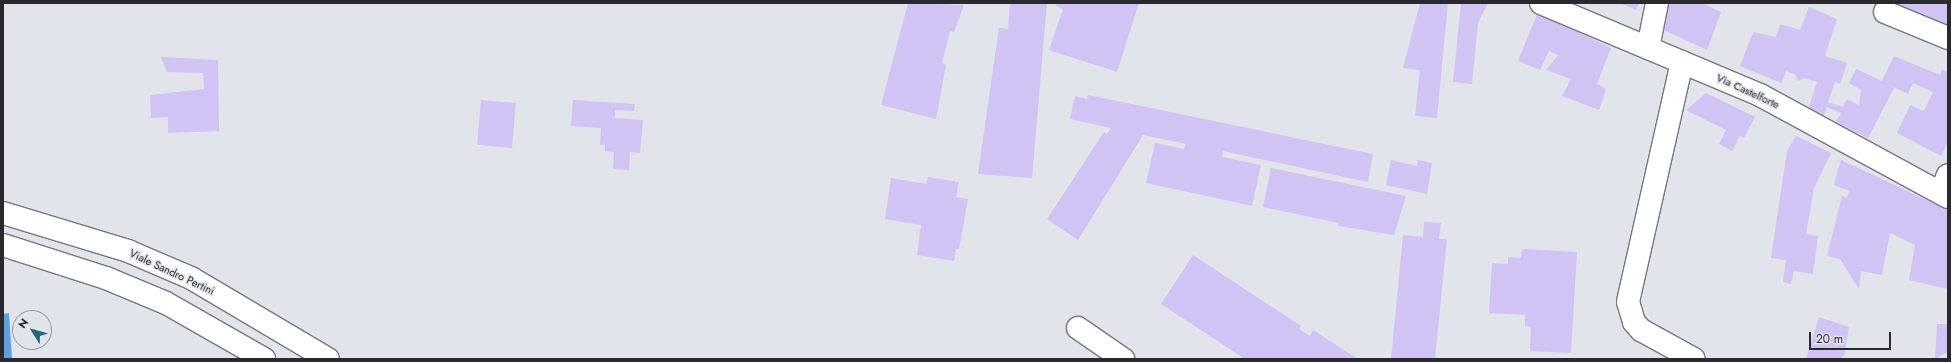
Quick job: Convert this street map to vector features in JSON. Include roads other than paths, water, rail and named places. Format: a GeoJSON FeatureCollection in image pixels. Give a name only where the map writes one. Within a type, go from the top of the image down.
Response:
{"type":"FeatureCollection","features":[{"type":"Feature","properties":{"kind":"street","name":"Via Castelforte"},"geometry":{"type":"LineString","coordinates":[[1540,3],[1760,95],[1946,188]]}},
{"type":"Feature","properties":{"kind":"street"},"geometry":{"type":"LineString","coordinates":[[1648,48],[1657,3]]}},
{"type":"Feature","properties":{"kind":"street"},"geometry":{"type":"LineString","coordinates":[[1885,12],[1948,38]]}},
{"type":"Feature","properties":{"kind":"street"},"geometry":{"type":"LineString","coordinates":[[1682,62],[1628,302],[1634,322],[1640,330],[1694,359]]}},
{"type":"Feature","properties":{"kind":"street","name":"Viale Sandro Pertini"},"geometry":{"type":"LineString","coordinates":[[3,213],[128,251],[191,278],[328,359]]}},
{"type":"Feature","properties":{"kind":"street"},"geometry":{"type":"LineString","coordinates":[[3,245],[106,278],[159,300],[264,359]]}},
{"type":"Feature","properties":{"kind":"street"},"geometry":{"type":"LineString","coordinates":[[1078,328],[1122,359]]}},
{"type":"Feature","properties":{"kind":"water"},"geometry":{"type":"Polygon","coordinates":[[[9,313],[12,359],[3,359],[3,314],[9,313]]]}}]}
